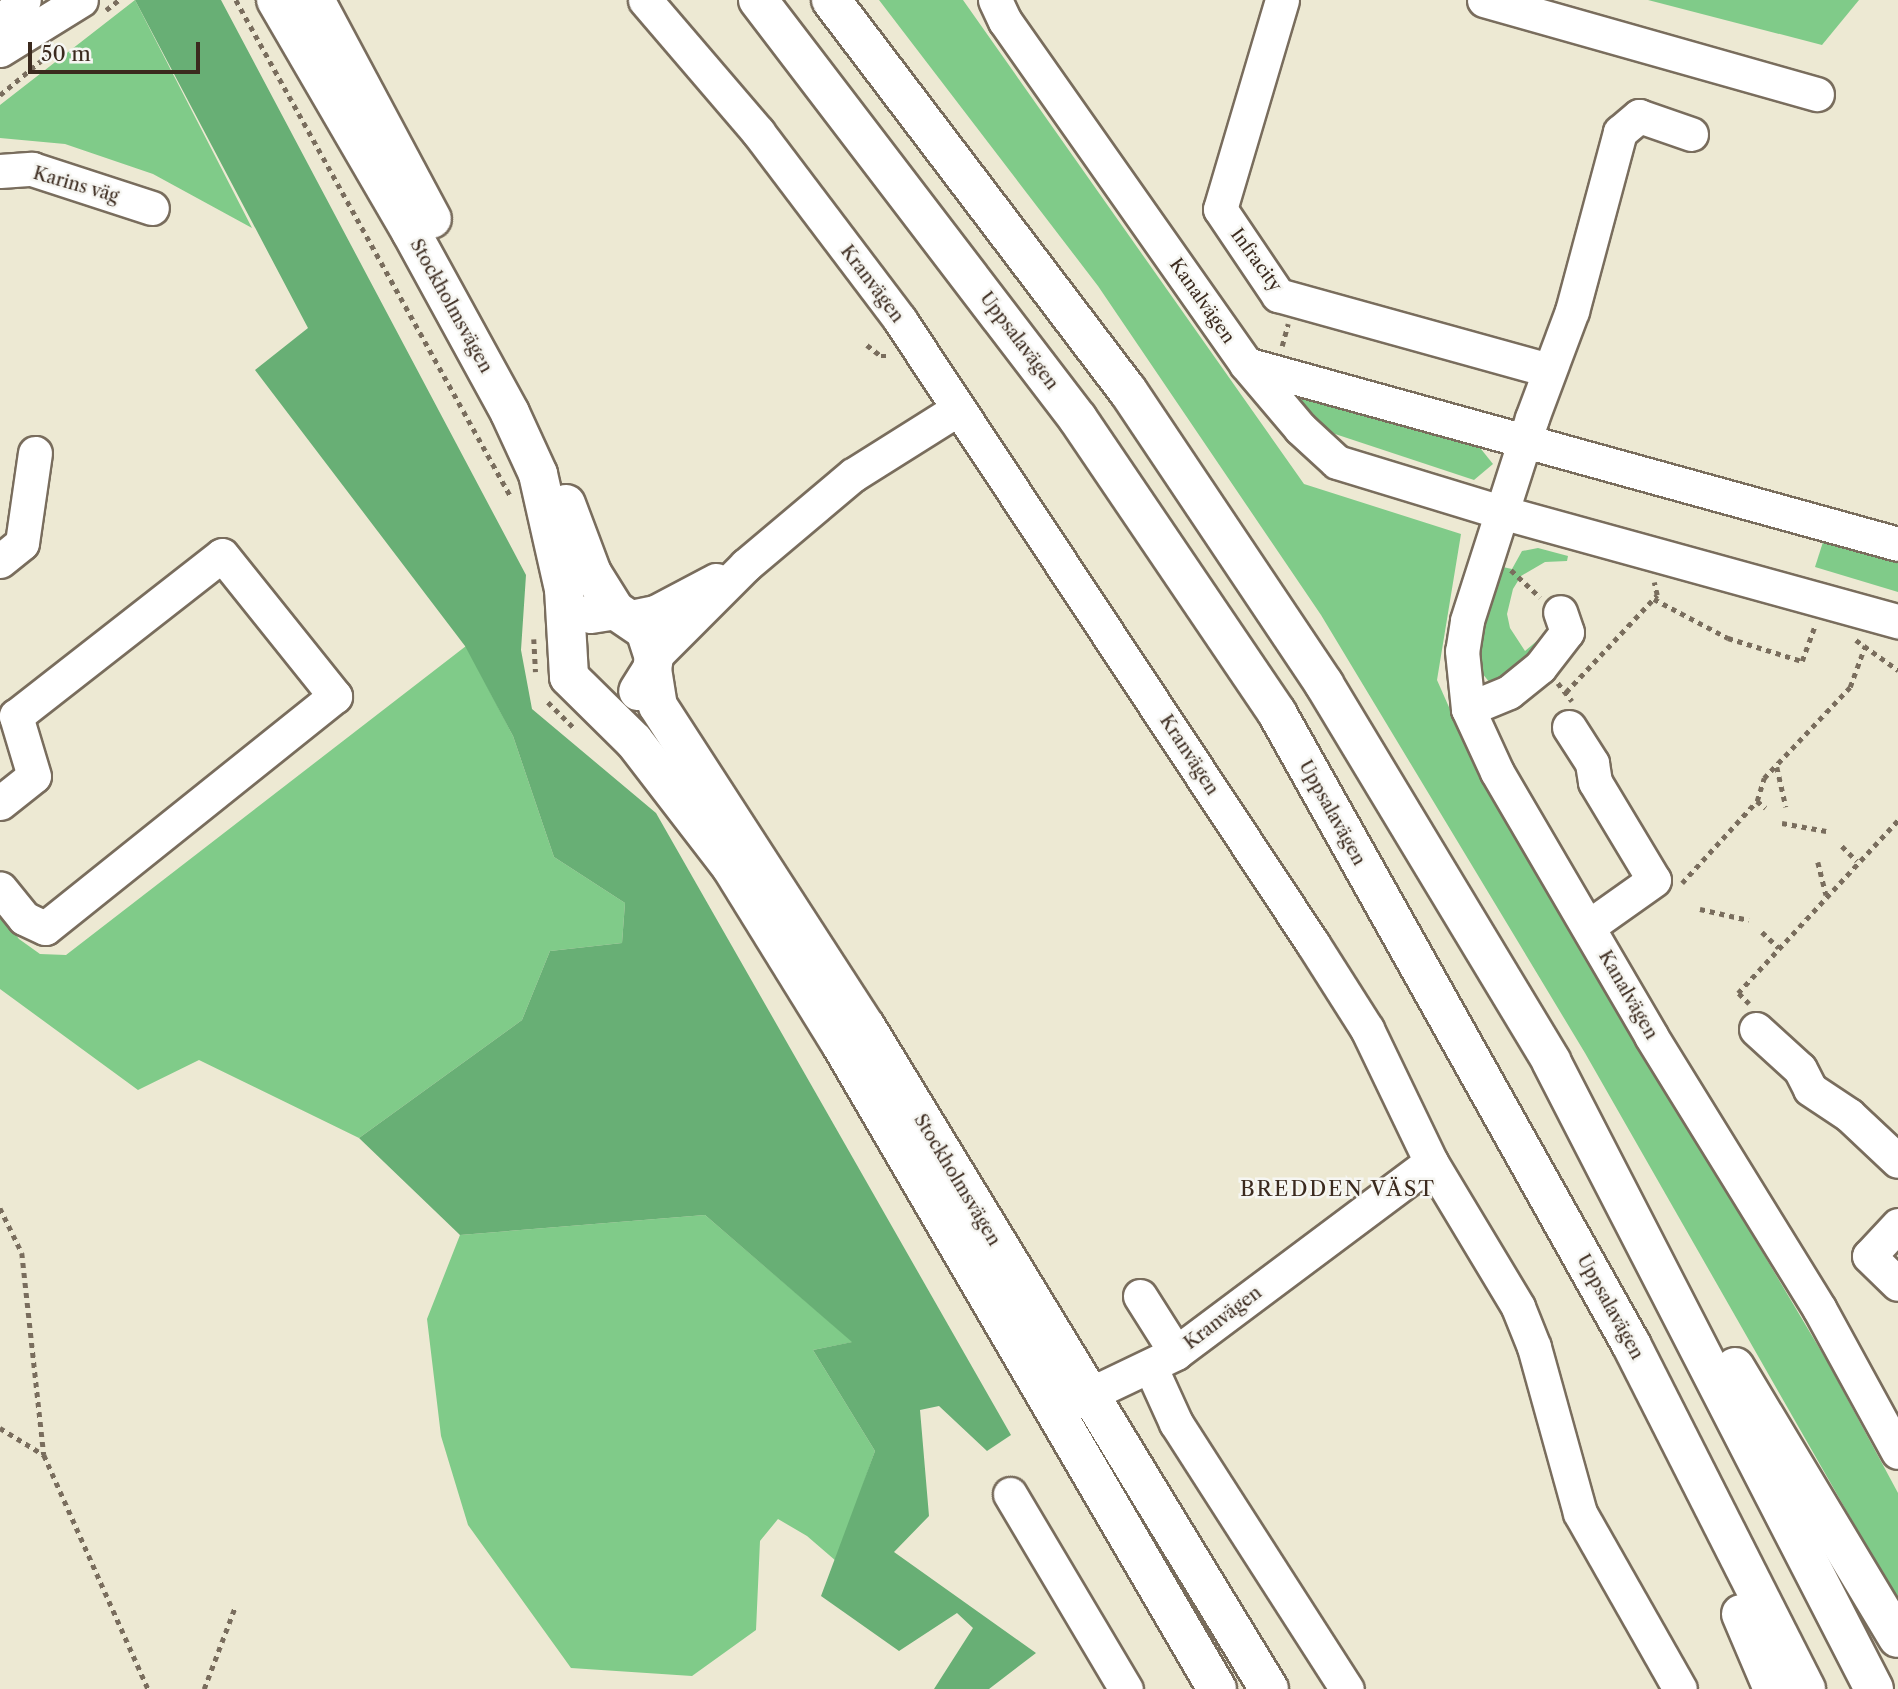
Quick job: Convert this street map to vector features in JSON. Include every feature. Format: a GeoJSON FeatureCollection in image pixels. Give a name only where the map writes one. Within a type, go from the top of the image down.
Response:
{"type":"FeatureCollection","features":[{"type":"Feature","properties":{"kind":"main road","name":"Stockholmsvägen"},"geometry":{"type":"LineString","coordinates":[[276,0],[510,413],[538,474],[554,538],[569,634],[565,663],[569,677],[634,741],[731,867],[839,1041],[1052,1412],[1217,1689]]}},
{"type":"Feature","properties":{"kind":"main road","name":"Stockholmsvägen"},"geometry":{"type":"LineString","coordinates":[[315,0],[480,307],[524,397],[592,573],[623,613],[645,630],[653,663],[658,706],[866,1027],[1087,1395],[1269,1689]]}},
{"type":"Feature","properties":{"kind":"main road","name":"Uppsalavägen"},"geometry":{"type":"LineString","coordinates":[[758,0],[1086,430],[1277,713],[1631,1344],[1807,1689]]}},
{"type":"Feature","properties":{"kind":"main road"},"geometry":{"type":"LineString","coordinates":[[831,0],[1143,413],[1324,684],[1898,1638]]}},
{"type":"Feature","properties":{"kind":"main road"},"geometry":{"type":"LineString","coordinates":[[569,634],[589,615],[623,613]]}},
{"type":"Feature","properties":{"kind":"main road"},"geometry":{"type":"LineString","coordinates":[[593,698],[612,701],[627,697],[638,690],[653,663]]}},
{"type":"Feature","properties":{"kind":"main road"},"geometry":{"type":"LineString","coordinates":[[1430,989],[1753,1639],[1773,1689]]}},
{"type":"Feature","properties":{"kind":"main road"},"geometry":{"type":"LineString","coordinates":[[1551,1061],[1874,1689]]}},
{"type":"Feature","properties":{"kind":"street"},"geometry":{"type":"LineString","coordinates":[[0,23],[23,0]]}},
{"type":"Feature","properties":{"kind":"street"},"geometry":{"type":"LineString","coordinates":[[0,50],[80,0]]}},
{"type":"Feature","properties":{"kind":"street","name":"Kranvägen"},"geometry":{"type":"LineString","coordinates":[[645,0],[758,132],[900,320],[1367,1029],[1431,1161],[1163,1359],[1052,1412]]}},
{"type":"Feature","properties":{"kind":"street","name":"Kanalvägen"},"geometry":{"type":"LineString","coordinates":[[995,0],[1005,21],[1245,363],[1300,428],[1337,462],[1501,512]]}},
{"type":"Feature","properties":{"kind":"street","name":"Infracity"},"geometry":{"type":"LineString","coordinates":[[1282,0],[1220,209],[1278,295],[1549,370]]}},
{"type":"Feature","properties":{"kind":"street"},"geometry":{"type":"LineString","coordinates":[[1485,0],[1817,94]]}},
{"type":"Feature","properties":{"kind":"street","name":"Kanalvägen"},"geometry":{"type":"LineString","coordinates":[[1691,134],[1639,116],[1620,132],[1572,311],[1525,439],[1466,631],[1462,651],[1468,709],[1497,772],[1819,1308],[1898,1452]]}},
{"type":"Feature","properties":{"kind":"street","name":"Karins väg"},"geometry":{"type":"LineString","coordinates":[[0,172],[32,169],[152,208]]}},
{"type":"Feature","properties":{"kind":"street"},"geometry":{"type":"LineString","coordinates":[[1245,363],[1898,544]]}},
{"type":"Feature","properties":{"kind":"street"},"geometry":{"type":"LineString","coordinates":[[653,663],[746,565],[853,475],[958,409]]}},
{"type":"Feature","properties":{"kind":"street"},"geometry":{"type":"LineString","coordinates":[[0,561],[22,543],[35,453]]}},
{"type":"Feature","properties":{"kind":"street"},"geometry":{"type":"LineString","coordinates":[[1501,512],[1898,621]]}},
{"type":"Feature","properties":{"kind":"street"},"geometry":{"type":"LineString","coordinates":[[0,803],[34,776],[16,716],[222,555],[335,696],[45,928],[24,918],[0,888]]}},
{"type":"Feature","properties":{"kind":"street"},"geometry":{"type":"LineString","coordinates":[[623,613],[655,612],[746,565]]}},
{"type":"Feature","properties":{"kind":"street"},"geometry":{"type":"LineString","coordinates":[[1468,709],[1509,692],[1540,667],[1567,632],[1560,612]]}},
{"type":"Feature","properties":{"kind":"street"},"geometry":{"type":"LineString","coordinates":[[1569,727],[1592,763],[1595,782],[1654,880],[1589,926]]}},
{"type":"Feature","properties":{"kind":"street"},"geometry":{"type":"LineString","coordinates":[[1757,1020],[1800,1069],[1810,1089],[1849,1115],[1898,1161]]}},
{"type":"Feature","properties":{"kind":"street"},"geometry":{"type":"LineString","coordinates":[[1431,1161],[1518,1307],[1534,1347],[1580,1513],[1680,1689]]}},
{"type":"Feature","properties":{"kind":"street"},"geometry":{"type":"LineString","coordinates":[[1898,1225],[1869,1256],[1898,1284]]}},
{"type":"Feature","properties":{"kind":"street"},"geometry":{"type":"LineString","coordinates":[[1140,1296],[1163,1359],[1176,1423],[1347,1689]]}},
{"type":"Feature","properties":{"kind":"street"},"geometry":{"type":"LineString","coordinates":[[1010,1494],[1126,1689]]}},
{"type":"Feature","properties":{"kind":"path"},"geometry":{"type":"LineString","coordinates":[[1281,350],[1294,299]]}},
{"type":"Feature","properties":{"kind":"path"},"geometry":{"type":"LineString","coordinates":[[1508,559],[1518,581],[1560,612]]}},
{"type":"Feature","properties":{"kind":"path"},"geometry":{"type":"LineString","coordinates":[[1566,692],[1657,595],[1651,573]]}},
{"type":"Feature","properties":{"kind":"path"},"geometry":{"type":"LineString","coordinates":[[1654,598],[1728,638],[1802,661],[1820,614]]}},
{"type":"Feature","properties":{"kind":"path"},"geometry":{"type":"LineString","coordinates":[[1854,638],[1898,670]]}},
{"type":"Feature","properties":{"kind":"path"},"geometry":{"type":"LineString","coordinates":[[1678,887],[1757,801],[1764,778],[1850,687],[1865,646]]}},
{"type":"Feature","properties":{"kind":"path"},"geometry":{"type":"LineString","coordinates":[[1777,767],[1786,807]]}},
{"type":"Feature","properties":{"kind":"path"},"geometry":{"type":"LineString","coordinates":[[1757,801],[1766,808]]}},
{"type":"Feature","properties":{"kind":"path"},"geometry":{"type":"LineString","coordinates":[[1757,1020],[1738,993],[1857,861],[1898,820]]}},
{"type":"Feature","properties":{"kind":"path"},"geometry":{"type":"LineString","coordinates":[[1782,823],[1826,831]]}},
{"type":"Feature","properties":{"kind":"path"},"geometry":{"type":"LineString","coordinates":[[1842,846],[1857,861]]}},
{"type":"Feature","properties":{"kind":"path"},"geometry":{"type":"LineString","coordinates":[[1818,862],[1826,896]]}},
{"type":"Feature","properties":{"kind":"path"},"geometry":{"type":"LineString","coordinates":[[1700,909],[1749,920]]}},
{"type":"Feature","properties":{"kind":"path"},"geometry":{"type":"LineString","coordinates":[[1762,932],[1779,948]]}},
{"type":"Feature","properties":{"kind":"path"},"geometry":{"type":"LineString","coordinates":[[0,1208],[22,1253],[44,1455],[148,1689]]}},
{"type":"Feature","properties":{"kind":"path"},"geometry":{"type":"LineString","coordinates":[[0,1428],[44,1455]]}},
{"type":"Feature","properties":{"kind":"path"},"geometry":{"type":"LineString","coordinates":[[204,1689],[235,1607]]}},
{"type":"Feature","properties":{"kind":"green space"},"geometry":{"type":"Polygon","coordinates":[[[135,0],[252,228],[153,174],[65,144],[0,138],[0,105],[135,0]]]}},
{"type":"Feature","properties":{"kind":"green space"},"geometry":{"type":"Polygon","coordinates":[[[135,0],[221,0],[526,575],[521,650],[532,709],[656,813],[1011,1435],[987,1451],[939,1406],[920,1410],[929,1516],[894,1552],[1036,1653],[989,1689],[934,1689],[973,1628],[957,1613],[899,1651],[821,1596],[875,1451],[813,1350],[852,1342],[705,1215],[460,1235],[359,1138],[522,1020],[550,951],[622,943],[625,903],[554,857],[513,736],[465,646],[255,370],[308,328],[135,0]]]}},
{"type":"Feature","properties":{"kind":"green space"},"geometry":{"type":"Polygon","coordinates":[[[879,0],[963,0],[1304,484],[1461,534],[1437,680],[1478,773],[1827,1361],[1898,1493],[1898,1601],[1585,1053],[1321,615],[1098,286],[879,0]]]}},
{"type":"Feature","properties":{"kind":"green space"},"geometry":{"type":"Polygon","coordinates":[[[1648,0],[1859,0],[1822,45],[1648,0]]]}},
{"type":"Feature","properties":{"kind":"green space"},"geometry":{"type":"Polygon","coordinates":[[[1281,382],[1469,434],[1493,464],[1474,480],[1329,432],[1305,414],[1281,382]]]}},
{"type":"Feature","properties":{"kind":"green space"},"geometry":{"type":"Polygon","coordinates":[[[1823,542],[1898,560],[1898,592],[1815,567],[1823,542]]]}},
{"type":"Feature","properties":{"kind":"green space"},"geometry":{"type":"Polygon","coordinates":[[[1538,548],[1568,556],[1567,561],[1545,562],[1521,576],[1513,589],[1507,614],[1510,628],[1525,651],[1538,640],[1544,644],[1505,680],[1490,683],[1478,668],[1477,641],[1498,566],[1512,569],[1522,551],[1538,548]]]}},
{"type":"Feature","properties":{"kind":"green space"},"geometry":{"type":"Polygon","coordinates":[[[466,646],[513,736],[554,857],[625,903],[622,943],[550,951],[522,1020],[359,1138],[199,1060],[138,1090],[0,989],[0,914],[19,939],[40,954],[66,955],[466,646]]]}},
{"type":"Feature","properties":{"kind":"green space"},"geometry":{"type":"Polygon","coordinates":[[[705,1215],[853,1342],[813,1350],[875,1451],[836,1561],[807,1536],[778,1519],[760,1541],[756,1630],[692,1676],[571,1668],[468,1525],[441,1436],[427,1319],[460,1235],[705,1215]]]}},
{"type":"Feature","properties":{"kind":"district","name":"BREDDEN VÄST"},"geometry":{"type":"Point","coordinates":[1338,1189]}}]}
